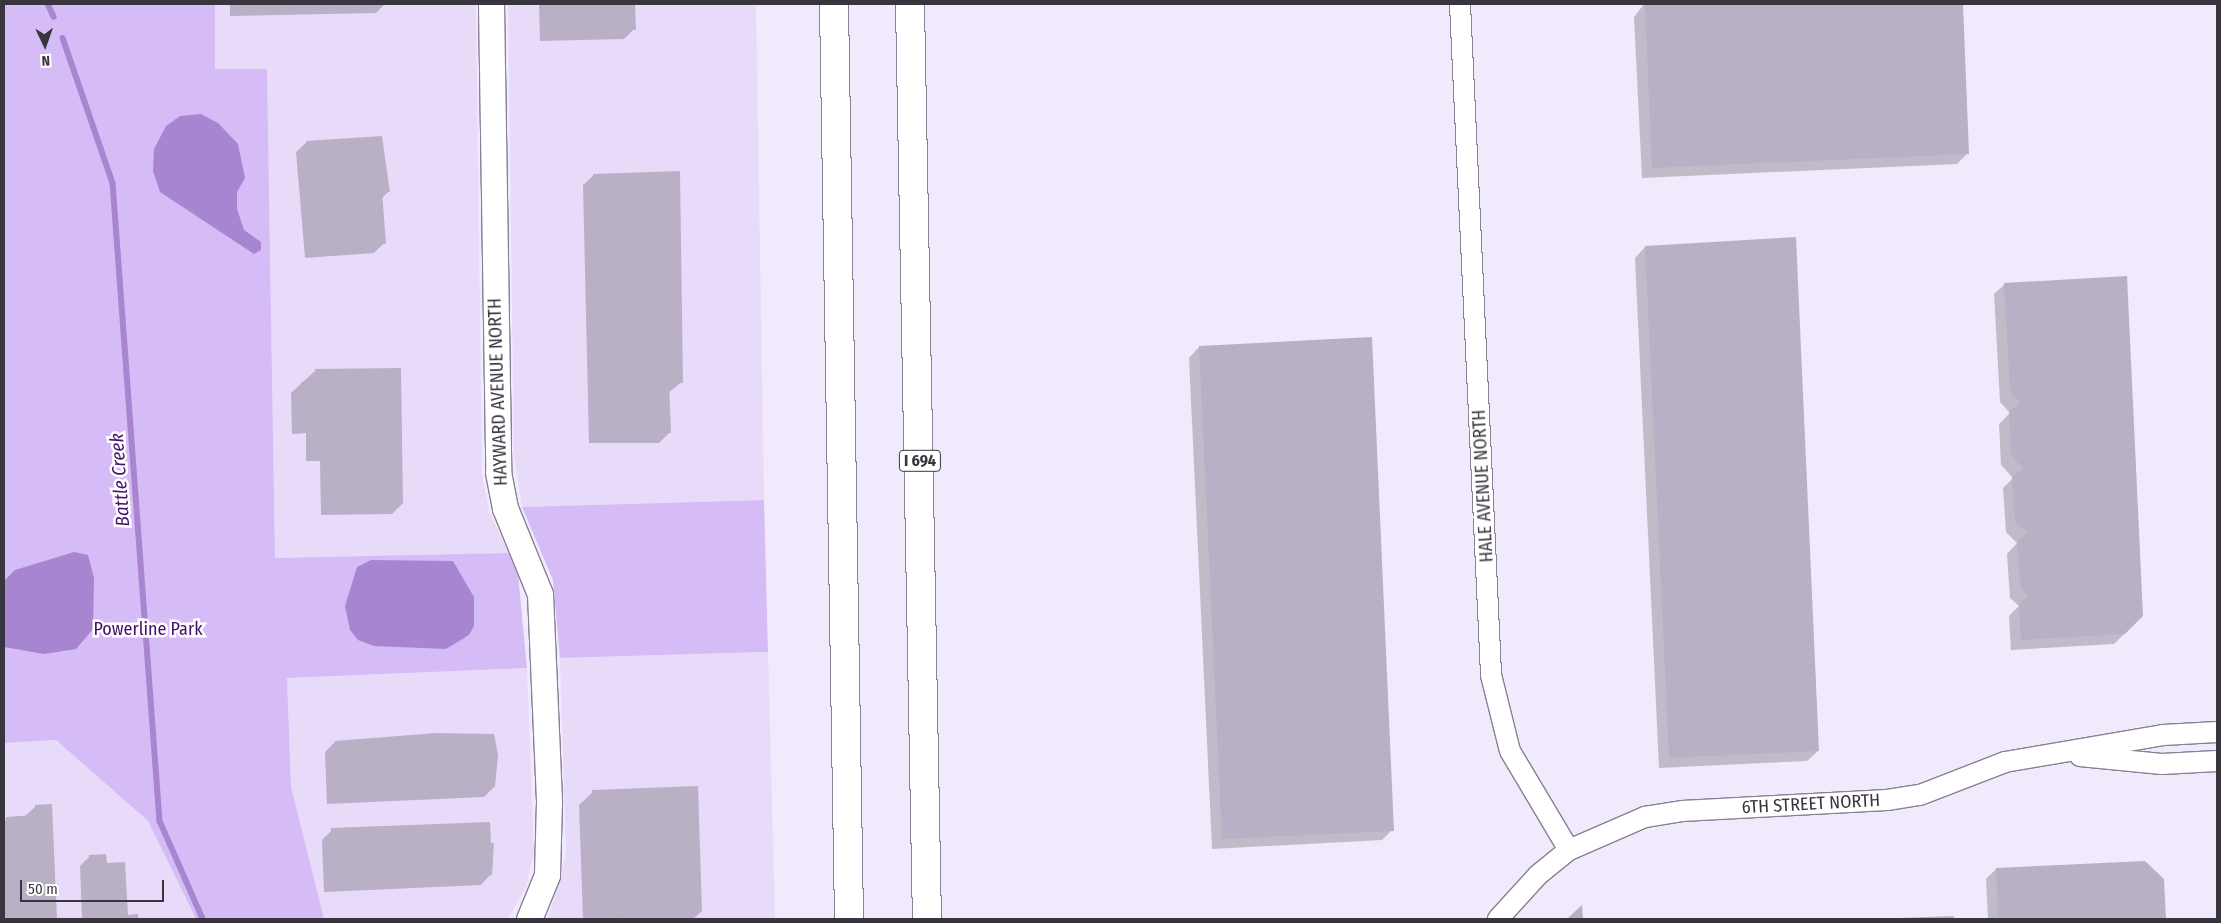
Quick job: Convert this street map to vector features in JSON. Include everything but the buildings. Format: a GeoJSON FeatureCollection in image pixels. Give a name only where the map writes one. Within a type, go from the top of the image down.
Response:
{"type":"FeatureCollection","features":[{"type":"Feature","properties":{"kind":"highway"},"geometry":{"type":"LineString","coordinates":[[834,4],[849,919]]}},
{"type":"Feature","properties":{"kind":"highway","name":"I 694"},"geometry":{"type":"LineString","coordinates":[[910,4],[927,919]]}},
{"type":"Feature","properties":{"kind":"street","name":"HAYWARD AVENUE NORTH"},"geometry":{"type":"LineString","coordinates":[[491,4],[498,472],[505,508],[531,563],[540,594],[549,802],[546,875],[528,919]]}},
{"type":"Feature","properties":{"kind":"street","name":"HALE AVENUE NORTH"},"geometry":{"type":"LineString","coordinates":[[1460,4],[1492,675],[1510,751],[1569,850]]}},
{"type":"Feature","properties":{"kind":"street","name":"6TH STREET NORTH"},"geometry":{"type":"LineString","coordinates":[[1569,850],[1646,817],[1895,799],[1920,795],[2005,762],[2163,735],[2217,732]]}},
{"type":"Feature","properties":{"kind":"street","name":"6TH STREET NORTH"},"geometry":{"type":"LineString","coordinates":[[2053,753],[2162,764],[2217,761]]}},
{"type":"Feature","properties":{"kind":"street"},"geometry":{"type":"LineString","coordinates":[[1498,919],[1538,875],[1569,850]]}},
{"type":"Feature","properties":{"kind":"shaded area"},"geometry":{"type":"Polygon","coordinates":[[[215,4],[476,4],[482,474],[489,511],[509,553],[275,559],[267,69],[215,69],[215,4]]]}},
{"type":"Feature","properties":{"kind":"shaded area"},"geometry":{"type":"Polygon","coordinates":[[[508,4],[756,4],[764,500],[522,507],[514,456],[508,4]]]}},
{"type":"Feature","properties":{"kind":"shaded area"},"geometry":{"type":"Polygon","coordinates":[[[201,114],[218,123],[238,144],[245,178],[237,192],[237,209],[244,230],[261,242],[261,250],[254,254],[160,192],[153,171],[154,149],[166,126],[180,116],[201,114]]]}},
{"type":"Feature","properties":{"kind":"shaded area"},"geometry":{"type":"Polygon","coordinates":[[[74,552],[88,555],[94,578],[93,629],[76,649],[44,654],[4,647],[4,581],[15,570],[74,552]]]}},
{"type":"Feature","properties":{"kind":"shaded area"},"geometry":{"type":"Polygon","coordinates":[[[371,560],[453,561],[474,597],[474,626],[469,635],[446,649],[374,646],[358,640],[350,630],[345,606],[357,567],[371,560]]]}},
{"type":"Feature","properties":{"kind":"shaded area"},"geometry":{"type":"Polygon","coordinates":[[[768,652],[775,918],[548,919],[566,854],[560,658],[768,652]]]}},
{"type":"Feature","properties":{"kind":"shaded area"},"geometry":{"type":"Polygon","coordinates":[[[527,668],[534,852],[526,887],[508,919],[324,919],[291,787],[287,678],[527,668]]]}},
{"type":"Feature","properties":{"kind":"shaded area"},"geometry":{"type":"Polygon","coordinates":[[[56,740],[148,821],[196,919],[4,919],[4,743],[56,740]]]}},
{"type":"Feature","properties":{"kind":"green space","name":"Powerline Park"},"geometry":{"type":"Polygon","coordinates":[[[4,4],[215,4],[215,69],[267,69],[275,558],[509,553],[518,574],[527,668],[287,678],[291,787],[324,919],[196,919],[148,821],[56,740],[4,743],[4,4]]]}},
{"type":"Feature","properties":{"kind":"green space"},"geometry":{"type":"Polygon","coordinates":[[[764,500],[768,652],[560,658],[553,580],[522,507],[764,500]]]}},
{"type":"Feature","properties":{"kind":"waterway","name":"Battle Creek"},"geometry":{"type":"LineString","coordinates":[[48,4],[54,17]]}},
{"type":"Feature","properties":{"kind":"waterway","name":"Battle Creek"},"geometry":{"type":"LineString","coordinates":[[63,38],[113,183],[160,821],[203,919]]}}]}
